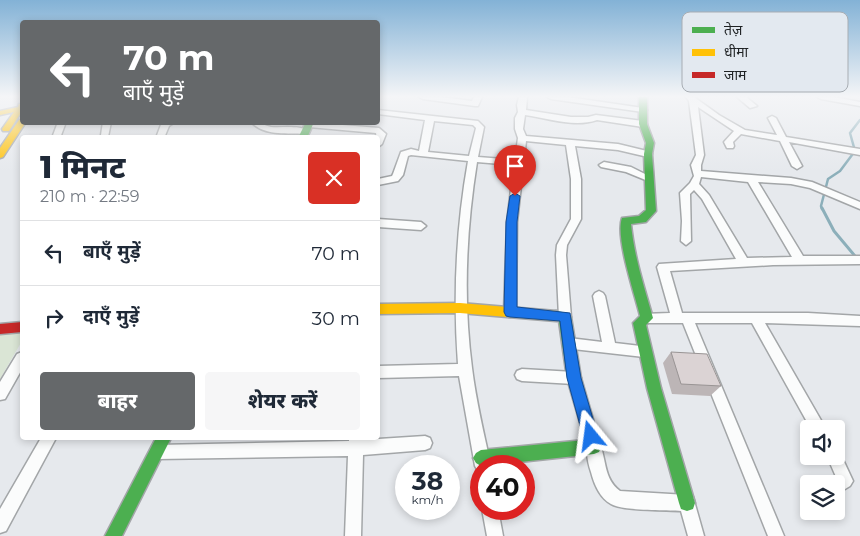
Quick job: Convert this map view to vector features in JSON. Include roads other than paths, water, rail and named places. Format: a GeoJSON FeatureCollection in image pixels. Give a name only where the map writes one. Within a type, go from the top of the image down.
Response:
{"type":"FeatureCollection","features":[{"type":"Feature","properties":{"kind":"street"},"geometry":{"type":"LineString","coordinates":[[0,136],[13,122]]}},
{"type":"Feature","properties":{"kind":"street"},"geometry":{"type":"LineString","coordinates":[[0,155],[17,122]]}},
{"type":"Feature","properties":{"kind":"street"},"geometry":{"type":"LineString","coordinates":[[423,153],[429,122]]}},
{"type":"Feature","properties":{"kind":"street"},"geometry":{"type":"LineString","coordinates":[[462,122],[475,123],[480,127],[472,158],[463,233],[460,308],[465,370],[481,455]]}},
{"type":"Feature","properties":{"kind":"street"},"geometry":{"type":"LineString","coordinates":[[510,312],[512,222],[522,138],[519,122]]}},
{"type":"Feature","properties":{"kind":"street"},"geometry":{"type":"LineString","coordinates":[[631,122],[643,124],[650,143],[648,178],[651,192],[651,211],[642,219],[626,221],[630,264],[647,318]]}},
{"type":"Feature","properties":{"kind":"street"},"geometry":{"type":"LineString","coordinates":[[686,241],[685,193],[694,185],[697,174],[696,165],[700,155],[695,122]]}},
{"type":"Feature","properties":{"kind":"street"},"geometry":{"type":"LineString","coordinates":[[727,122],[740,130],[860,152]]}},
{"type":"Feature","properties":{"kind":"street"},"geometry":{"type":"LineString","coordinates":[[774,122],[797,166]]}},
{"type":"Feature","properties":{"kind":"street"},"geometry":{"type":"LineString","coordinates":[[105,135],[107,125]]}},
{"type":"Feature","properties":{"kind":"street"},"geometry":{"type":"LineString","coordinates":[[256,125],[264,128],[379,131],[382,134],[380,139]]}},
{"type":"Feature","properties":{"kind":"street"},"geometry":{"type":"LineString","coordinates":[[730,146],[728,142],[730,138],[740,130]]}},
{"type":"Feature","properties":{"kind":"street"},"geometry":{"type":"LineString","coordinates":[[522,138],[618,147],[648,154]]}},
{"type":"Feature","properties":{"kind":"street"},"geometry":{"type":"LineString","coordinates":[[570,142],[576,179],[576,218],[562,245],[565,317],[574,378],[594,447],[603,487],[617,499],[687,503]]}},
{"type":"Feature","properties":{"kind":"street"},"geometry":{"type":"LineString","coordinates":[[380,182],[395,179],[406,152],[519,163]]}},
{"type":"Feature","properties":{"kind":"street"},"geometry":{"type":"LineString","coordinates":[[604,165],[628,169],[648,178]]}},
{"type":"Feature","properties":{"kind":"street"},"geometry":{"type":"LineString","coordinates":[[697,174],[791,181],[819,188],[860,206]]}},
{"type":"Feature","properties":{"kind":"street"},"geometry":{"type":"LineString","coordinates":[[751,179],[802,262]]}},
{"type":"Feature","properties":{"kind":"street"},"geometry":{"type":"LineString","coordinates":[[694,185],[710,203],[744,263]]}},
{"type":"Feature","properties":{"kind":"street"},"geometry":{"type":"LineString","coordinates":[[380,223],[421,226]]}},
{"type":"Feature","properties":{"kind":"street"},"geometry":{"type":"LineString","coordinates":[[776,536],[682,318],[663,267],[858,260]]}},
{"type":"Feature","properties":{"kind":"street"},"geometry":{"type":"LineString","coordinates":[[599,296],[610,347]]}},
{"type":"Feature","properties":{"kind":"street"},"geometry":{"type":"LineString","coordinates":[[380,309],[460,308],[565,317]]}},
{"type":"Feature","properties":{"kind":"street"},"geometry":{"type":"LineString","coordinates":[[696,536],[644,352],[639,323],[647,318],[808,318],[860,320]]}},
{"type":"Feature","properties":{"kind":"street"},"geometry":{"type":"LineString","coordinates":[[756,319],[814,420]]}},
{"type":"Feature","properties":{"kind":"street"},"geometry":{"type":"LineString","coordinates":[[0,328],[20,327]]}},
{"type":"Feature","properties":{"kind":"street"},"geometry":{"type":"LineString","coordinates":[[569,344],[644,352]]}},
{"type":"Feature","properties":{"kind":"street"},"geometry":{"type":"LineString","coordinates":[[380,372],[465,370]]}},
{"type":"Feature","properties":{"kind":"street"},"geometry":{"type":"LineString","coordinates":[[0,394],[17,374]]}},
{"type":"Feature","properties":{"kind":"street"},"geometry":{"type":"LineString","coordinates":[[522,375],[574,378]]}},
{"type":"Feature","properties":{"kind":"street"},"geometry":{"type":"LineString","coordinates":[[0,525],[48,440]]}},
{"type":"Feature","properties":{"kind":"street"},"geometry":{"type":"LineString","coordinates":[[112,536],[163,440]]}},
{"type":"Feature","properties":{"kind":"street"},"geometry":{"type":"LineString","coordinates":[[157,452],[356,443],[425,443]]}},
{"type":"Feature","properties":{"kind":"street"},"geometry":{"type":"LineString","coordinates":[[353,536],[356,443]]}},
{"type":"Feature","properties":{"kind":"street"},"geometry":{"type":"LineString","coordinates":[[534,455],[594,447]]}},
{"type":"Feature","properties":{"kind":"street"},"geometry":{"type":"LineString","coordinates":[[492,520],[495,536]]}},
{"type":"Feature","properties":{"kind":"waterway"},"geometry":{"type":"LineString","coordinates":[[822,209],[821,206],[828,179],[840,171],[855,151],[850,133],[858,122]]}},
{"type":"Feature","properties":{"kind":"waterway"},"geometry":{"type":"LineString","coordinates":[[822,208],[834,231],[860,262]]}}]}
